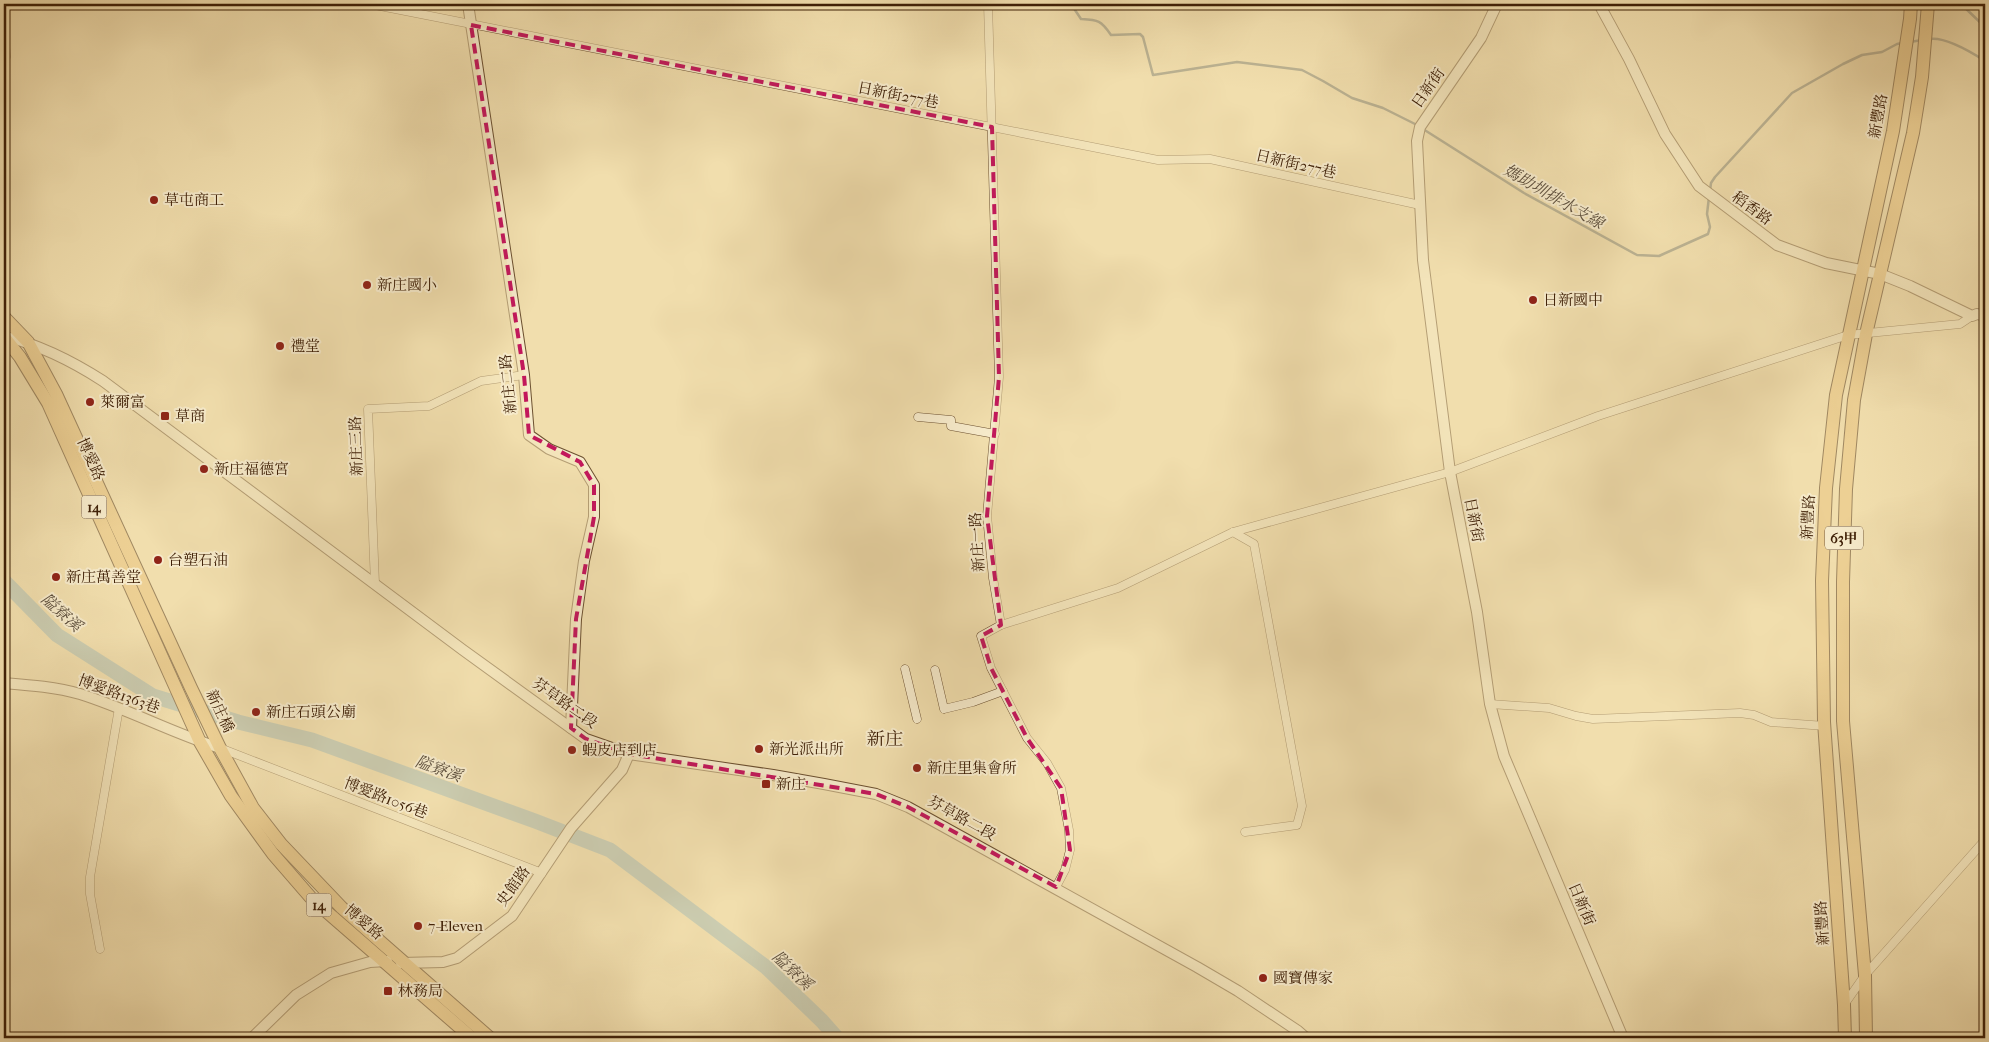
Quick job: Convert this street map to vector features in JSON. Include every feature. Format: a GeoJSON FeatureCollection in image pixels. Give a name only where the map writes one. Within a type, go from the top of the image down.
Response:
{"type":"FeatureCollection","features":[{"type":"Feature","properties":{"kind":"main road","name":"新豐路"},"geometry":{"type":"LineString","coordinates":[[1845,1038],[1825,726],[1822,581],[1826,488],[1836,395],[1893,131],[1907,43],[1911,4]]}},
{"type":"Feature","properties":{"kind":"main road","name":"63甲"},"geometry":{"type":"LineString","coordinates":[[1866,1038],[1865,975],[1843,721],[1843,582],[1846,489],[1854,400],[1866,334],[1913,133],[1926,40],[1928,5]]}},
{"type":"Feature","properties":{"kind":"main road","name":"芬草路二段"},"geometry":{"type":"LineString","coordinates":[[4,318],[28,342]]}},
{"type":"Feature","properties":{"kind":"main road","name":"博愛路"},"geometry":{"type":"LineString","coordinates":[[4,337],[20,357],[48,403],[174,683]]}},
{"type":"Feature","properties":{"kind":"main road","name":"博愛路"},"geometry":{"type":"LineString","coordinates":[[28,342],[71,424],[191,688]]}},
{"type":"Feature","properties":{"kind":"main road"},"geometry":{"type":"LineString","coordinates":[[112,545],[124,539]]}},
{"type":"Feature","properties":{"kind":"main road","name":"新庄橋"},"geometry":{"type":"LineString","coordinates":[[174,683],[200,742]]}},
{"type":"Feature","properties":{"kind":"main road","name":"新庄橋"},"geometry":{"type":"LineString","coordinates":[[191,688],[220,748]]}},
{"type":"Feature","properties":{"kind":"main road","name":"博愛路"},"geometry":{"type":"LineString","coordinates":[[200,742],[231,796],[273,854],[312,899],[472,1038]]}},
{"type":"Feature","properties":{"kind":"main road","name":"博愛路"},"geometry":{"type":"LineString","coordinates":[[220,748],[253,808],[281,844],[342,908],[402,963],[490,1038]]}},
{"type":"Feature","properties":{"kind":"street","name":"日新街277巷"},"geometry":{"type":"LineString","coordinates":[[370,4],[1158,160],[1210,159],[1420,206]]}},
{"type":"Feature","properties":{"kind":"street","name":"新庄二路"},"geometry":{"type":"LineString","coordinates":[[468,4],[524,376],[529,435],[549,449],[580,462],[594,485],[594,517],[584,561],[576,619],[571,728]]}},
{"type":"Feature","properties":{"kind":"street","name":"新庄一路"},"geometry":{"type":"LineString","coordinates":[[988,4],[999,377],[987,516],[993,578],[1001,625]]}},
{"type":"Feature","properties":{"kind":"street","name":"日新街"},"geometry":{"type":"LineString","coordinates":[[1497,4],[1481,38],[1420,127],[1417,141],[1423,260],[1450,472],[1477,612],[1490,704],[1504,756],[1623,1038]]}},
{"type":"Feature","properties":{"kind":"street","name":"稻香路"},"geometry":{"type":"LineString","coordinates":[[1599,4],[1629,59],[1665,134],[1699,186],[1778,245],[1826,263],[1863,269],[1880,274],[1910,286],[1972,316],[1977,314],[1985,316]]}},
{"type":"Feature","properties":{"kind":"street"},"geometry":{"type":"LineString","coordinates":[[4,22],[6,57],[4,60]]}},
{"type":"Feature","properties":{"kind":"street"},"geometry":{"type":"LineString","coordinates":[[1056,887],[1066,870],[1070,850],[1069,830],[1062,788],[1027,738],[991,668],[980,636],[1001,625],[1118,588],[1233,532],[1450,472],[1598,416],[1848,335],[1960,324],[1972,316]]}},
{"type":"Feature","properties":{"kind":"street","name":"芬草路二段"},"geometry":{"type":"LineString","coordinates":[[4,337],[28,342],[76,364],[104,381],[586,739],[629,754],[773,775],[876,794],[908,807],[1056,887],[1238,991],[1298,1030],[1306,1038]]}},
{"type":"Feature","properties":{"kind":"street","name":"新庄三路"},"geometry":{"type":"LineString","coordinates":[[376,584],[368,409],[429,406],[481,381],[524,376]]}},
{"type":"Feature","properties":{"kind":"street"},"geometry":{"type":"LineString","coordinates":[[918,416],[951,420],[951,426],[995,434]]}},
{"type":"Feature","properties":{"kind":"street"},"geometry":{"type":"LineString","coordinates":[[1233,532],[1254,544],[1302,806],[1297,825],[1245,832]]}},
{"type":"Feature","properties":{"kind":"street"},"geometry":{"type":"LineString","coordinates":[[905,669],[917,719]]}},
{"type":"Feature","properties":{"kind":"street"},"geometry":{"type":"LineString","coordinates":[[934,670],[944,709],[973,702],[1003,691]]}},
{"type":"Feature","properties":{"kind":"street","name":"博愛路1363巷"},"geometry":{"type":"LineString","coordinates":[[4,683],[31,685],[78,693],[200,742],[220,748]]}},
{"type":"Feature","properties":{"kind":"street"},"geometry":{"type":"LineString","coordinates":[[1490,704],[1549,708],[1576,716],[1593,718],[1740,713],[1754,715],[1771,722],[1825,726]]}},
{"type":"Feature","properties":{"kind":"street"},"geometry":{"type":"LineString","coordinates":[[100,949],[90,894],[90,877],[119,708]]}},
{"type":"Feature","properties":{"kind":"street","name":"博愛路1056巷"},"geometry":{"type":"LineString","coordinates":[[220,748],[544,870]]}},
{"type":"Feature","properties":{"kind":"street","name":"史館路"},"geometry":{"type":"LineString","coordinates":[[252,1038],[296,995],[331,973],[384,960],[402,963],[443,962],[457,958],[512,916],[572,828],[622,770],[629,754]]}},
{"type":"Feature","properties":{"kind":"street"},"geometry":{"type":"LineString","coordinates":[[1844,1005],[1865,975],[1985,840]]}},
{"type":"Feature","properties":{"kind":"highlighted area"},"geometry":{"type":"Polygon","coordinates":[[[471,25],[992,127],[999,377],[987,516],[1001,625],[981,636],[991,668],[1027,738],[1061,788],[1070,850],[1056,887],[908,807],[876,794],[629,754],[586,739],[571,728],[576,619],[594,517],[594,485],[580,462],[529,435],[524,375],[471,25]]]}},
{"type":"Feature","properties":{"kind":"waterway","name":"媽助圳排水支線"},"geometry":{"type":"LineString","coordinates":[[1071,4],[1081,19],[1099,22],[1111,35],[1140,34],[1143,37],[1153,75],[1237,62],[1302,70],[1352,98],[1383,108],[1419,126]]}},
{"type":"Feature","properties":{"kind":"waterway"},"geometry":{"type":"LineString","coordinates":[[1935,4],[1947,6],[1962,5],[1985,27]]}},
{"type":"Feature","properties":{"kind":"waterway","name":"媽助圳排水支線"},"geometry":{"type":"LineString","coordinates":[[1930,39],[1951,43],[1985,61]]}},
{"type":"Feature","properties":{"kind":"waterway","name":"媽助圳排水支線"},"geometry":{"type":"LineString","coordinates":[[1910,42],[1922,40]]}},
{"type":"Feature","properties":{"kind":"waterway","name":"媽助圳排水支線"},"geometry":{"type":"LineString","coordinates":[[1710,191],[1711,183],[1715,177],[1792,93],[1862,55],[1882,52],[1902,43]]}},
{"type":"Feature","properties":{"kind":"waterway","name":"媽助圳排水支線"},"geometry":{"type":"LineString","coordinates":[[1423,129],[1524,193],[1637,255],[1659,256],[1708,234],[1710,227],[1707,214],[1709,197]]}},
{"type":"Feature","properties":{"kind":"waterway","name":"隘寮溪"},"geometry":{"type":"LineString","coordinates":[[4,581],[57,635],[153,696],[238,722],[312,740],[610,850],[766,967],[837,1038]]}},
{"type":"Feature","properties":{"kind":"place","name":"草屯商工"},"geometry":{"type":"Point","coordinates":[154,200]}},
{"type":"Feature","properties":{"kind":"place","name":"新庄國小"},"geometry":{"type":"Point","coordinates":[367,285]}},
{"type":"Feature","properties":{"kind":"place","name":"日新國中"},"geometry":{"type":"Point","coordinates":[1533,300]}},
{"type":"Feature","properties":{"kind":"place","name":"禮堂"},"geometry":{"type":"Point","coordinates":[280,346]}},
{"type":"Feature","properties":{"kind":"place","name":"萊爾富"},"geometry":{"type":"Point","coordinates":[90,402]}},
{"type":"Feature","properties":{"kind":"place","name":"草商"},"geometry":{"type":"Point","coordinates":[165,416]}},
{"type":"Feature","properties":{"kind":"place","name":"新庄福德宮"},"geometry":{"type":"Point","coordinates":[204,469]}},
{"type":"Feature","properties":{"kind":"place","name":"台塑石油"},"geometry":{"type":"Point","coordinates":[158,560]}},
{"type":"Feature","properties":{"kind":"place","name":"新庄萬善堂"},"geometry":{"type":"Point","coordinates":[56,577]}},
{"type":"Feature","properties":{"kind":"place","name":"新庄石頭公廟"},"geometry":{"type":"Point","coordinates":[256,712]}},
{"type":"Feature","properties":{"kind":"place","name":"新光派出所"},"geometry":{"type":"Point","coordinates":[759,749]}},
{"type":"Feature","properties":{"kind":"place","name":"蝦皮店到店"},"geometry":{"type":"Point","coordinates":[572,750]}},
{"type":"Feature","properties":{"kind":"place","name":"新庄里集會所"},"geometry":{"type":"Point","coordinates":[917,768]}},
{"type":"Feature","properties":{"kind":"place","name":"新庄"},"geometry":{"type":"Point","coordinates":[766,784]}},
{"type":"Feature","properties":{"kind":"place","name":"7-Eleven"},"geometry":{"type":"Point","coordinates":[418,926]}},
{"type":"Feature","properties":{"kind":"place","name":"國寶傳家"},"geometry":{"type":"Point","coordinates":[1263,978]}},
{"type":"Feature","properties":{"kind":"place","name":"林務局"},"geometry":{"type":"Point","coordinates":[388,991]}},
{"type":"Feature","properties":{"kind":"district","name":"新庄"},"geometry":{"type":"Point","coordinates":[885,739]}}]}
